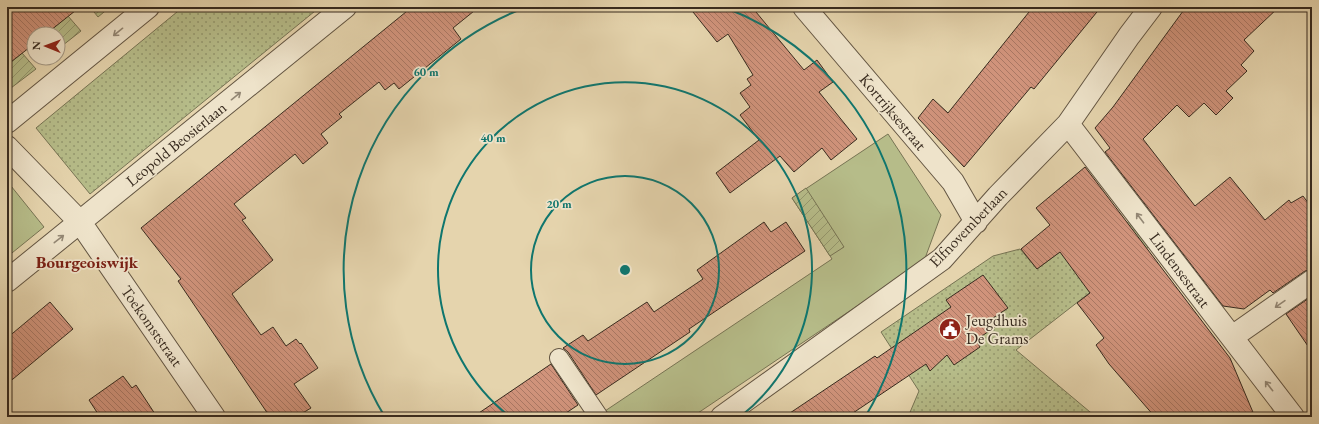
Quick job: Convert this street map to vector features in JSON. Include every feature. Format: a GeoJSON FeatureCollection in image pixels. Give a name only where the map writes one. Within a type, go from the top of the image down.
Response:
{"type":"FeatureCollection","features":[{"type":"Feature","properties":{"kind":"street"},"geometry":{"type":"LineString","coordinates":[[7,122],[148,7]]}},
{"type":"Feature","properties":{"kind":"street","name":"Leopold Beosierlaan"},"geometry":{"type":"LineString","coordinates":[[7,281],[345,7]]}},
{"type":"Feature","properties":{"kind":"street","name":"Kortrijksestraat"},"geometry":{"type":"LineString","coordinates":[[804,7],[953,182],[976,222]]}},
{"type":"Feature","properties":{"kind":"street","name":"Elfnovemberlaan"},"geometry":{"type":"LineString","coordinates":[[722,417],[942,259],[1068,124],[1151,7]]}},
{"type":"Feature","properties":{"kind":"street","name":"Lindensestraat"},"geometry":{"type":"LineString","coordinates":[[1068,124],[1293,417]]}},
{"type":"Feature","properties":{"kind":"street","name":"Toekomststraat"},"geometry":{"type":"LineString","coordinates":[[7,147],[80,222],[214,417]]}},
{"type":"Feature","properties":{"kind":"street"},"geometry":{"type":"LineString","coordinates":[[1232,337],[1312,281]]}},
{"type":"Feature","properties":{"kind":"lane"},"geometry":{"type":"LineString","coordinates":[[560,358],[599,417]]}},
{"type":"Feature","properties":{"kind":"green space"},"geometry":{"type":"Polygon","coordinates":[[[90,7],[110,7],[98,17],[90,7]]]}},
{"type":"Feature","properties":{"kind":"green space"},"geometry":{"type":"Polygon","coordinates":[[[183,7],[320,7],[90,194],[36,128],[183,7]]]}},
{"type":"Feature","properties":{"kind":"green space"},"geometry":{"type":"Polygon","coordinates":[[[68,16],[81,31],[66,43],[66,26],[56,26],[68,16]]]}},
{"type":"Feature","properties":{"kind":"green space"},"geometry":{"type":"Polygon","coordinates":[[[22,53],[26,58],[26,66],[33,66],[36,69],[7,91],[7,62],[9,64],[22,53]]]}},
{"type":"Feature","properties":{"kind":"green space"},"geometry":{"type":"Polygon","coordinates":[[[888,134],[941,215],[924,261],[692,417],[596,417],[832,259],[792,198],[888,134]]]}},
{"type":"Feature","properties":{"kind":"green space"},"geometry":{"type":"Polygon","coordinates":[[[7,181],[44,227],[7,257],[7,181]]]}},
{"type":"Feature","properties":{"kind":"green space"},"geometry":{"type":"Polygon","coordinates":[[[806,188],[844,247],[830,256],[792,198],[806,188]]]}},
{"type":"Feature","properties":{"kind":"green space"},"geometry":{"type":"Polygon","coordinates":[[[1131,220],[1151,245],[1016,350],[1096,417],[908,417],[919,391],[881,332],[993,256],[1020,249],[1037,269],[1068,246],[1092,247],[1131,220]]]}},
{"type":"Feature","properties":{"kind":"building"},"geometry":{"type":"Polygon","coordinates":[[[7,7],[80,7],[56,26],[26,26],[26,50],[7,65],[7,7]]]}},
{"type":"Feature","properties":{"kind":"building"},"geometry":{"type":"Polygon","coordinates":[[[412,7],[479,7],[453,28],[461,39],[399,89],[394,83],[385,90],[379,82],[339,114],[342,117],[321,134],[328,143],[303,164],[295,154],[234,204],[246,218],[242,220],[273,260],[232,294],[261,335],[273,327],[286,346],[296,339],[300,344],[301,343],[318,368],[294,384],[311,408],[296,417],[270,417],[178,281],[181,279],[141,228],[412,7]]]}},
{"type":"Feature","properties":{"kind":"building"},"geometry":{"type":"Polygon","coordinates":[[[689,7],[763,7],[756,12],[804,70],[817,60],[833,82],[819,92],[857,139],[831,160],[822,148],[794,172],[780,156],[730,193],[716,173],[759,140],[740,115],[750,107],[740,93],[751,85],[747,79],[753,75],[728,34],[717,42],[689,7]]]}},
{"type":"Feature","properties":{"kind":"building"},"geometry":{"type":"Polygon","coordinates":[[[1033,7],[1101,7],[1034,89],[1031,87],[964,167],[918,118],[933,99],[948,113],[1033,7]]]}},
{"type":"Feature","properties":{"kind":"building"},"geometry":{"type":"Polygon","coordinates":[[[1186,7],[1279,7],[1244,40],[1254,51],[1241,65],[1247,71],[1226,91],[1233,98],[1216,115],[1204,103],[1189,117],[1177,105],[1143,139],[1195,206],[1230,177],[1265,220],[1289,200],[1291,203],[1303,196],[1312,208],[1312,269],[1305,271],[1273,293],[1270,290],[1244,309],[1223,306],[1105,152],[1110,148],[1095,128],[1113,107],[1186,7]]]}},
{"type":"Feature","properties":{"kind":"building"},"geometry":{"type":"Polygon","coordinates":[[[1085,167],[1230,358],[1255,417],[1155,417],[1109,364],[1096,345],[1104,338],[1077,303],[1090,293],[1060,252],[1037,269],[1021,249],[1050,225],[1036,208],[1085,167]]]}},
{"type":"Feature","properties":{"kind":"building"},"geometry":{"type":"Polygon","coordinates":[[[764,222],[771,232],[786,222],[805,251],[689,329],[690,332],[596,395],[568,352],[563,348],[583,335],[588,341],[647,302],[654,312],[703,279],[697,270],[764,222]]]}},
{"type":"Feature","properties":{"kind":"building"},"geometry":{"type":"Polygon","coordinates":[[[983,275],[1008,308],[990,320],[995,327],[976,340],[980,347],[954,365],[947,355],[930,371],[926,364],[847,417],[784,417],[875,356],[877,358],[951,307],[946,300],[983,275]]]}},
{"type":"Feature","properties":{"kind":"building"},"geometry":{"type":"Polygon","coordinates":[[[1312,296],[1312,352],[1286,314],[1312,296]]]}},
{"type":"Feature","properties":{"kind":"building"},"geometry":{"type":"Polygon","coordinates":[[[50,302],[73,329],[7,384],[7,338],[50,302]]]}},
{"type":"Feature","properties":{"kind":"building"},"geometry":{"type":"Polygon","coordinates":[[[551,364],[578,405],[560,417],[473,417],[551,364]]]}},
{"type":"Feature","properties":{"kind":"building"},"geometry":{"type":"Polygon","coordinates":[[[123,376],[132,388],[136,385],[157,417],[100,417],[89,400],[123,376]]]}},
{"type":"Feature","properties":{"kind":"place","name":"Jeugdhuis De Grams"},"geometry":{"type":"Point","coordinates":[950,329]}},
{"type":"Feature","properties":{"kind":"district","name":"Bourgeoiswijk"},"geometry":{"type":"Point","coordinates":[87,262]}}]}
